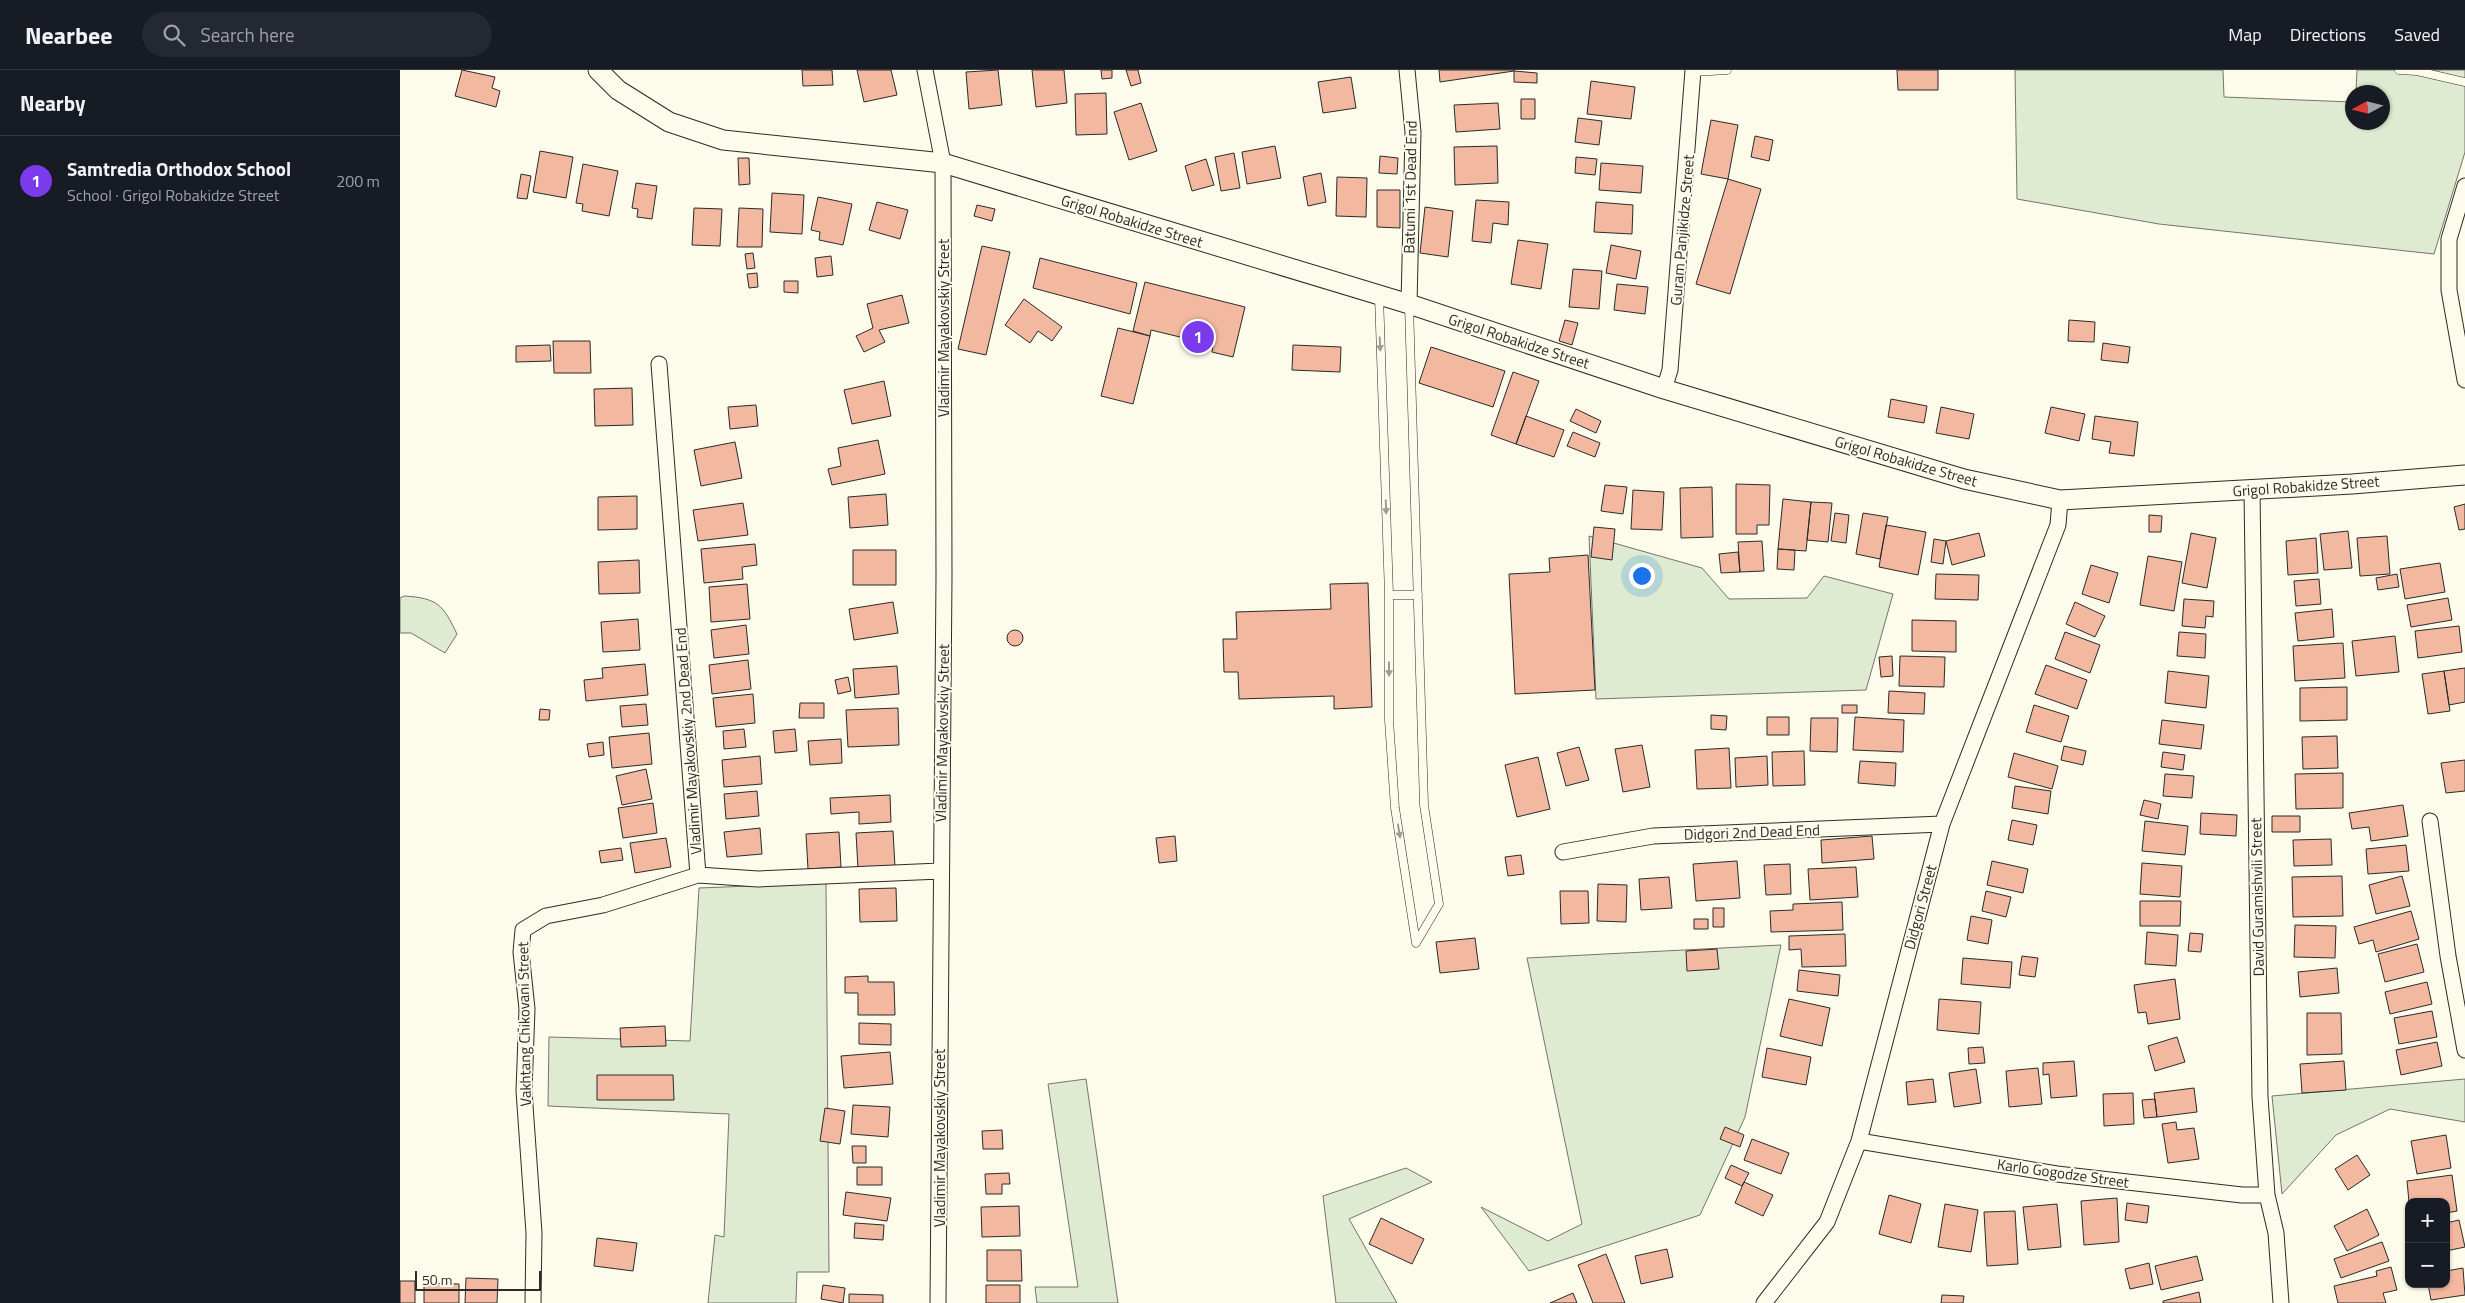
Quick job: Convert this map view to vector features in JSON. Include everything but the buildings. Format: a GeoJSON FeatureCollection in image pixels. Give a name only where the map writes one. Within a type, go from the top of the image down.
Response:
{"type":"FeatureCollection","features":[{"type":"Feature","properties":{"kind":"street","name":"Grigol Robakidze Street"},"geometry":{"type":"LineString","coordinates":[[598,70],[618,90],[668,122],[723,140],[943,163],[1409,304],[1664,389],[1964,479],[2060,500],[2252,490],[2465,475]]}},
{"type":"Feature","properties":{"kind":"street","name":"Vladimir Mayakovskiy Street"},"geometry":{"type":"LineString","coordinates":[[925,70],[943,163],[944,576],[940,871],[938,1303]]}},
{"type":"Feature","properties":{"kind":"street","name":"Batumi 1st Dead End"},"geometry":{"type":"LineString","coordinates":[[1407,70],[1413,132],[1409,304]]}},
{"type":"Feature","properties":{"kind":"street","name":"Guram Panjikidze Street"},"geometry":{"type":"LineString","coordinates":[[1664,389],[1670,370],[1693,71]]}},
{"type":"Feature","properties":{"kind":"street"},"geometry":{"type":"LineString","coordinates":[[2465,186],[2449,239],[2449,290],[2465,380]]}},
{"type":"Feature","properties":{"kind":"street","name":"Vladimir Mayakovskiy 2nd Dead End"},"geometry":{"type":"LineString","coordinates":[[659,364],[698,875],[758,879],[940,871]]}},
{"type":"Feature","properties":{"kind":"street","name":"David Guramishvili Street"},"geometry":{"type":"LineString","coordinates":[[2252,490],[2260,1088],[2268,1195],[2276,1233],[2281,1303]]}},
{"type":"Feature","properties":{"kind":"street","name":"Didgori Street"},"geometry":{"type":"LineString","coordinates":[[1764,1303],[1827,1222],[1859,1141],[1942,824],[2058,525],[2060,500]]}},
{"type":"Feature","properties":{"kind":"street"},"geometry":{"type":"LineString","coordinates":[[2430,821],[2448,956],[2465,1050]]}},
{"type":"Feature","properties":{"kind":"street","name":"Didgori 2nd Dead End"},"geometry":{"type":"LineString","coordinates":[[1563,852],[1653,836],[1942,824]]}},
{"type":"Feature","properties":{"kind":"street","name":"Vakhtang Chikovani Street"},"geometry":{"type":"LineString","coordinates":[[533,1303],[534,1233],[524,1091],[527,1008],[521,952],[523,930],[546,916],[603,904],[698,875]]}},
{"type":"Feature","properties":{"kind":"street","name":"Karlo Gogodze Street"},"geometry":{"type":"LineString","coordinates":[[1859,1141],[2057,1174],[2242,1195],[2268,1195]]}},
{"type":"Feature","properties":{"kind":"lane"},"geometry":{"type":"LineString","coordinates":[[1693,71],[1727,70]]}},
{"type":"Feature","properties":{"kind":"lane"},"geometry":{"type":"LineString","coordinates":[[2399,70],[2417,71],[2465,82]]}},
{"type":"Feature","properties":{"kind":"lane"},"geometry":{"type":"LineString","coordinates":[[1379,295],[1389,595],[1389,720],[1395,808],[1416,943],[1438,904],[1424,805],[1409,304]]}},
{"type":"Feature","properties":{"kind":"lane"},"geometry":{"type":"LineString","coordinates":[[1389,595],[1418,595]]}},
{"type":"Feature","properties":{"kind":"green space"},"geometry":{"type":"Polygon","coordinates":[[[2015,70],[2223,70],[2224,97],[2345,102],[2345,130],[2390,130],[2390,85],[2356,85],[2357,70],[2465,70],[2465,152],[2434,254],[2159,224],[2017,199],[2015,70]]]}},
{"type":"Feature","properties":{"kind":"green space"},"geometry":{"type":"Polygon","coordinates":[[[1589,536],[1702,568],[1729,599],[1807,598],[1824,576],[1893,594],[1866,690],[1596,699],[1589,536]]]}},
{"type":"Feature","properties":{"kind":"green space"},"geometry":{"type":"Polygon","coordinates":[[[404,596],[432,601],[448,616],[457,634],[445,653],[411,633],[400,633],[400,598],[404,596]]]}},
{"type":"Feature","properties":{"kind":"green space"},"geometry":{"type":"Polygon","coordinates":[[[826,883],[829,1272],[797,1272],[796,1303],[708,1303],[715,1235],[724,1237],[729,1114],[548,1106],[549,1037],[690,1041],[699,888],[826,883]]]}},
{"type":"Feature","properties":{"kind":"green space"},"geometry":{"type":"Polygon","coordinates":[[[1781,945],[1745,1117],[1700,1215],[1529,1271],[1481,1207],[1548,1241],[1582,1224],[1527,958],[1781,945]]]}},
{"type":"Feature","properties":{"kind":"green space"},"geometry":{"type":"Polygon","coordinates":[[[1086,1079],[1118,1303],[1037,1303],[1035,1287],[1078,1287],[1048,1084],[1086,1079]]]}},
{"type":"Feature","properties":{"kind":"green space"},"geometry":{"type":"Polygon","coordinates":[[[2465,1079],[2465,1122],[2390,1109],[2336,1135],[2282,1194],[2272,1096],[2465,1079]]]}},
{"type":"Feature","properties":{"kind":"green space"},"geometry":{"type":"Polygon","coordinates":[[[1406,1168],[1432,1182],[1349,1219],[1397,1303],[1336,1303],[1323,1196],[1406,1168]]]}},
{"type":"Feature","properties":{"kind":"place","name":"Samtredia Orthodox School"},"geometry":{"type":"Point","coordinates":[1198,337]}}]}
